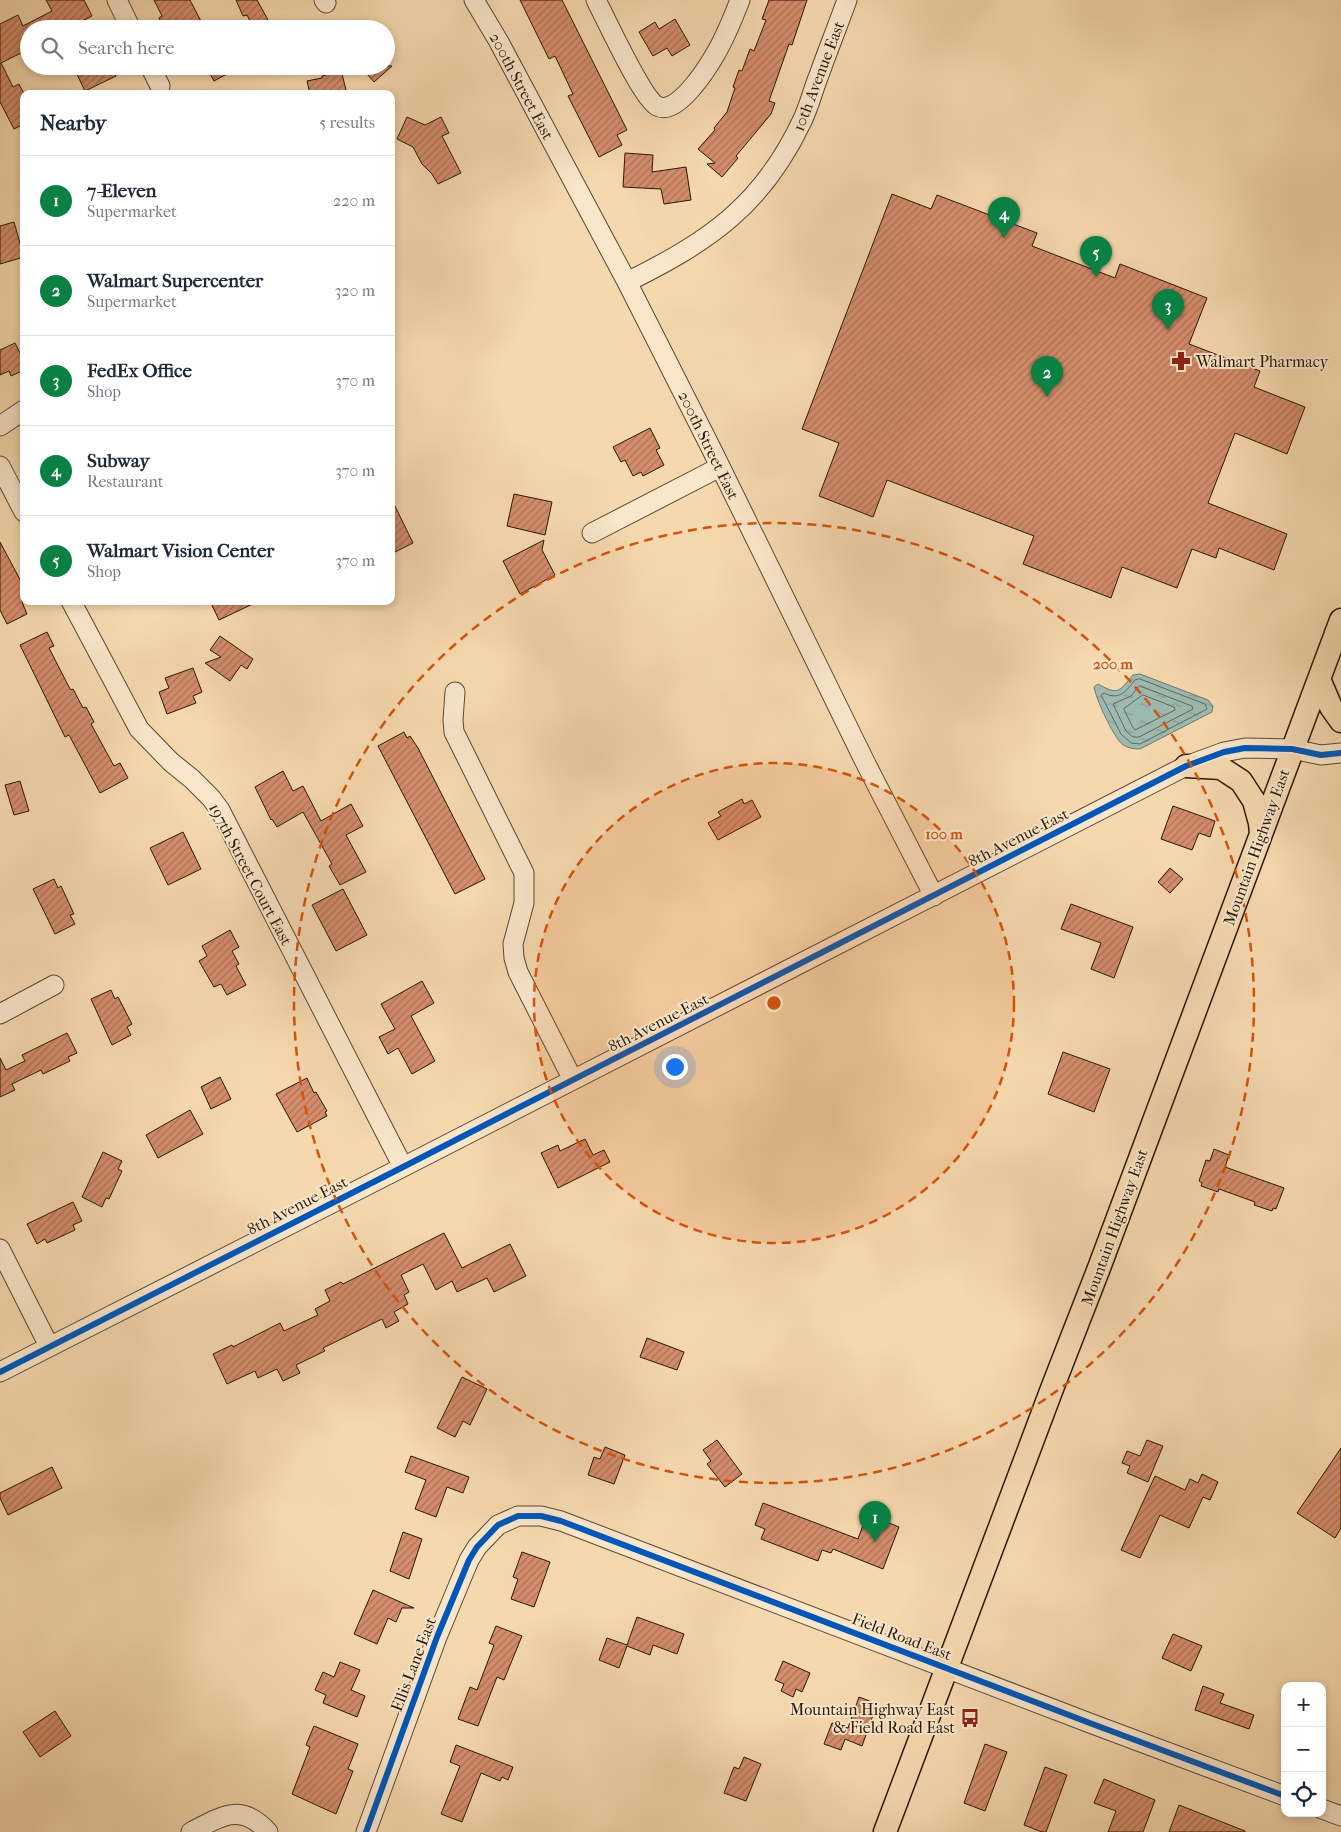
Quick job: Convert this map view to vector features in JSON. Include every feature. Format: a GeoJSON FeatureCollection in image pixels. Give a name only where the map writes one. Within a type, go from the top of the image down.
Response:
{"type":"FeatureCollection","features":[{"type":"Feature","properties":{"kind":"main road","name":"Mountain Highway East"},"geometry":{"type":"LineString","coordinates":[[885,1832],[1100,1268],[1341,620]]}},
{"type":"Feature","properties":{"kind":"main road"},"geometry":{"type":"LineString","coordinates":[[1319,679],[1331,707],[1341,721]]}},
{"type":"Feature","properties":{"kind":"main road"},"geometry":{"type":"LineString","coordinates":[[1186,766],[1221,768],[1241,781],[1254,801],[1259,817],[1261,834]]}},
{"type":"Feature","properties":{"kind":"street"},"geometry":{"type":"LineString","coordinates":[[117,0],[127,20]]}},
{"type":"Feature","properties":{"kind":"street","name":"200th Street East"},"geometry":{"type":"LineString","coordinates":[[474,0],[499,42],[627,282],[866,764],[934,896]]}},
{"type":"Feature","properties":{"kind":"street"},"geometry":{"type":"LineString","coordinates":[[596,0],[644,93],[658,107],[663,108],[677,102],[686,95],[716,54],[740,0]]}},
{"type":"Feature","properties":{"kind":"street","name":"10th Avenue East"},"geometry":{"type":"LineString","coordinates":[[627,282],[691,248],[720,228],[750,201],[769,177],[788,149],[803,120],[847,0]]}},
{"type":"Feature","properties":{"kind":"street"},"geometry":{"type":"LineString","coordinates":[[154,75],[160,86]]}},
{"type":"Feature","properties":{"kind":"street"},"geometry":{"type":"LineString","coordinates":[[0,426],[20,413]]}},
{"type":"Feature","properties":{"kind":"street"},"geometry":{"type":"LineString","coordinates":[[0,466],[20,504]]}},
{"type":"Feature","properties":{"kind":"street"},"geometry":{"type":"LineString","coordinates":[[592,533],[720,467]]}},
{"type":"Feature","properties":{"kind":"street","name":"197th Street Court East"},"geometry":{"type":"LineString","coordinates":[[73,605],[139,729],[171,762],[211,798],[220,810],[403,1167]]}},
{"type":"Feature","properties":{"kind":"street"},"geometry":{"type":"LineString","coordinates":[[455,692],[454,732],[524,874],[524,903],[513,944],[518,972],[574,1080]]}},
{"type":"Feature","properties":{"kind":"street","name":"8th Avenue East"},"geometry":{"type":"LineString","coordinates":[[0,1372],[1186,766],[1224,752],[1245,748],[1292,749],[1322,755],[1341,752]]}},
{"type":"Feature","properties":{"kind":"street"},"geometry":{"type":"LineString","coordinates":[[0,1014],[54,985]]}},
{"type":"Feature","properties":{"kind":"street"},"geometry":{"type":"LineString","coordinates":[[0,1249],[50,1346]]}},
{"type":"Feature","properties":{"kind":"street","name":"Field Road East"},"geometry":{"type":"LineString","coordinates":[[508,1519],[523,1516],[541,1516],[561,1521],[1281,1794]]}},
{"type":"Feature","properties":{"kind":"street","name":"Ellis Lane East"},"geometry":{"type":"LineString","coordinates":[[366,1832],[437,1637],[470,1560],[482,1542],[498,1525],[508,1519]]}},
{"type":"Feature","properties":{"kind":"street"},"geometry":{"type":"LineString","coordinates":[[1326,1810],[1341,1816]]}},
{"type":"Feature","properties":{"kind":"street"},"geometry":{"type":"LineString","coordinates":[[191,1832],[235,1814],[242,1814],[255,1819],[268,1832]]}},
{"type":"Feature","properties":{"kind":"water"},"geometry":{"type":"Polygon","coordinates":[[[1140,674],[1208,700],[1213,706],[1212,712],[1140,749],[1122,744],[1110,726],[1094,687],[1098,684],[1115,691],[1125,685],[1133,675],[1140,674]]]}},
{"type":"Feature","properties":{"kind":"building"},"geometry":{"type":"Polygon","coordinates":[[[46,0],[84,0],[92,16],[84,20],[35,20],[52,11],[46,0]]]}},
{"type":"Feature","properties":{"kind":"building"},"geometry":{"type":"Polygon","coordinates":[[[154,0],[190,0],[200,20],[160,20],[159,18],[162,16],[154,0]]]}},
{"type":"Feature","properties":{"kind":"building"},"geometry":{"type":"Polygon","coordinates":[[[236,0],[257,0],[268,20],[250,20],[247,15],[243,16],[236,0]]]}},
{"type":"Feature","properties":{"kind":"building"},"geometry":{"type":"Polygon","coordinates":[[[520,0],[562,0],[627,130],[617,135],[622,145],[599,157],[568,96],[573,94],[555,56],[549,59],[520,0]]]}},
{"type":"Feature","properties":{"kind":"building"},"geometry":{"type":"Polygon","coordinates":[[[769,0],[807,0],[792,45],[789,44],[769,101],[775,103],[771,114],[736,156],[738,158],[722,177],[707,164],[715,163],[698,149],[715,130],[714,128],[727,112],[739,70],[742,71],[750,49],[754,51],[766,20],[762,19],[769,0]]]}},
{"type":"Feature","properties":{"kind":"building"},"geometry":{"type":"Polygon","coordinates":[[[18,15],[20,20],[20,54],[1,63],[13,87],[19,84],[22,90],[20,90],[20,126],[14,129],[0,102],[0,24],[18,15]]]}},
{"type":"Feature","properties":{"kind":"building"},"geometry":{"type":"Polygon","coordinates":[[[675,19],[690,45],[672,56],[667,48],[653,56],[639,32],[655,22],[659,29],[675,19]]]}},
{"type":"Feature","properties":{"kind":"building"},"geometry":{"type":"Polygon","coordinates":[[[77,75],[116,75],[87,90],[85,90],[77,75]]]}},
{"type":"Feature","properties":{"kind":"building"},"geometry":{"type":"Polygon","coordinates":[[[211,75],[225,75],[214,81],[211,75]]]}},
{"type":"Feature","properties":{"kind":"building"},"geometry":{"type":"Polygon","coordinates":[[[342,75],[346,90],[309,90],[307,81],[322,78],[322,76],[342,75]]]}},
{"type":"Feature","properties":{"kind":"building"},"geometry":{"type":"Polygon","coordinates":[[[368,75],[382,75],[374,82],[368,75]]]}},
{"type":"Feature","properties":{"kind":"building"},"geometry":{"type":"Polygon","coordinates":[[[407,117],[425,125],[441,117],[449,133],[442,136],[461,173],[438,184],[432,174],[422,164],[413,147],[397,139],[407,117]]]}},
{"type":"Feature","properties":{"kind":"building"},"geometry":{"type":"Polygon","coordinates":[[[625,153],[653,155],[652,172],[686,167],[691,200],[664,204],[661,189],[623,187],[625,153]]]}},
{"type":"Feature","properties":{"kind":"building"},"geometry":{"type":"Polygon","coordinates":[[[892,194],[931,209],[937,195],[1037,233],[1032,246],[1115,278],[1120,264],[1207,298],[1189,344],[1260,371],[1254,387],[1305,407],[1287,454],[1235,433],[1208,503],[1287,534],[1274,570],[1219,548],[1216,558],[1192,549],[1177,588],[1122,567],[1111,598],[1023,564],[1034,536],[887,480],[873,517],[819,496],[839,443],[802,429],[892,194]]]}},
{"type":"Feature","properties":{"kind":"building"},"geometry":{"type":"Polygon","coordinates":[[[14,222],[20,243],[20,258],[0,264],[0,226],[14,222]]]}},
{"type":"Feature","properties":{"kind":"building"},"geometry":{"type":"Polygon","coordinates":[[[15,343],[20,353],[20,372],[11,376],[9,371],[0,375],[0,350],[15,343]]]}},
{"type":"Feature","properties":{"kind":"building"},"geometry":{"type":"Polygon","coordinates":[[[650,428],[660,448],[656,450],[664,465],[643,476],[641,472],[633,476],[625,460],[621,462],[613,447],[650,428]]]}},
{"type":"Feature","properties":{"kind":"building"},"geometry":{"type":"Polygon","coordinates":[[[514,494],[552,502],[545,535],[507,526],[514,494]]]}},
{"type":"Feature","properties":{"kind":"building"},"geometry":{"type":"Polygon","coordinates":[[[395,506],[413,543],[395,552],[395,506]]]}},
{"type":"Feature","properties":{"kind":"building"},"geometry":{"type":"Polygon","coordinates":[[[544,540],[542,550],[555,575],[520,594],[503,561],[544,540]]]}},
{"type":"Feature","properties":{"kind":"building"},"geometry":{"type":"Polygon","coordinates":[[[0,542],[20,580],[20,605],[23,605],[27,614],[7,624],[0,610],[0,542]]]}},
{"type":"Feature","properties":{"kind":"building"},"geometry":{"type":"Polygon","coordinates":[[[212,605],[251,605],[219,620],[212,605]]]}},
{"type":"Feature","properties":{"kind":"building"},"geometry":{"type":"Polygon","coordinates":[[[47,632],[54,646],[49,648],[69,687],[71,690],[73,689],[83,708],[86,707],[94,722],[91,724],[114,766],[120,763],[128,778],[100,793],[69,735],[65,737],[20,645],[47,632]]]}},
{"type":"Feature","properties":{"kind":"building"},"geometry":{"type":"Polygon","coordinates":[[[220,636],[253,659],[247,669],[241,665],[230,681],[205,663],[221,657],[210,650],[220,636]]]}},
{"type":"Feature","properties":{"kind":"building"},"geometry":{"type":"Polygon","coordinates":[[[193,668],[202,692],[193,696],[196,703],[167,714],[159,692],[169,688],[165,678],[193,668]]]}},
{"type":"Feature","properties":{"kind":"building"},"geometry":{"type":"Polygon","coordinates":[[[404,732],[407,738],[410,736],[418,748],[485,879],[455,894],[378,746],[404,732]]]}},
{"type":"Feature","properties":{"kind":"building"},"geometry":{"type":"Polygon","coordinates":[[[283,771],[293,791],[303,786],[321,821],[351,804],[363,826],[346,835],[366,872],[340,885],[329,866],[332,864],[303,812],[277,827],[271,820],[255,787],[283,771]]]}},
{"type":"Feature","properties":{"kind":"building"},"geometry":{"type":"Polygon","coordinates":[[[20,781],[29,811],[14,815],[5,785],[20,781]]]}},
{"type":"Feature","properties":{"kind":"building"},"geometry":{"type":"Polygon","coordinates":[[[742,799],[744,804],[752,800],[761,817],[718,840],[708,823],[721,816],[718,812],[742,799]]]}},
{"type":"Feature","properties":{"kind":"building"},"geometry":{"type":"Polygon","coordinates":[[[1173,806],[1215,821],[1210,837],[1199,833],[1192,850],[1161,839],[1173,806]]]}},
{"type":"Feature","properties":{"kind":"building"},"geometry":{"type":"Polygon","coordinates":[[[183,832],[201,869],[168,885],[150,848],[183,832]]]}},
{"type":"Feature","properties":{"kind":"building"},"geometry":{"type":"Polygon","coordinates":[[[1170,868],[1183,879],[1170,893],[1158,882],[1170,868]]]}},
{"type":"Feature","properties":{"kind":"building"},"geometry":{"type":"Polygon","coordinates":[[[54,879],[58,888],[61,886],[74,914],[70,915],[75,924],[55,934],[33,889],[54,879]]]}},
{"type":"Feature","properties":{"kind":"building"},"geometry":{"type":"Polygon","coordinates":[[[343,889],[367,935],[336,951],[312,905],[343,889]]]}},
{"type":"Feature","properties":{"kind":"building"},"geometry":{"type":"Polygon","coordinates":[[[1071,904],[1133,927],[1114,978],[1091,969],[1101,943],[1061,929],[1071,904]]]}},
{"type":"Feature","properties":{"kind":"building"},"geometry":{"type":"Polygon","coordinates":[[[230,930],[239,947],[232,951],[239,964],[236,966],[246,985],[227,995],[221,984],[214,987],[199,961],[207,956],[202,946],[230,930]]]}},
{"type":"Feature","properties":{"kind":"building"},"geometry":{"type":"Polygon","coordinates":[[[422,981],[434,1003],[411,1016],[435,1061],[412,1074],[398,1048],[388,1054],[379,1037],[395,1029],[381,1004],[422,981]]]}},
{"type":"Feature","properties":{"kind":"building"},"geometry":{"type":"Polygon","coordinates":[[[111,990],[115,999],[118,997],[132,1024],[127,1027],[131,1035],[112,1045],[91,999],[111,990]]]}},
{"type":"Feature","properties":{"kind":"building"},"geometry":{"type":"Polygon","coordinates":[[[67,1033],[77,1053],[68,1057],[70,1061],[43,1074],[41,1070],[12,1084],[15,1090],[0,1097],[0,1058],[6,1070],[25,1061],[22,1055],[67,1033]]]}},
{"type":"Feature","properties":{"kind":"building"},"geometry":{"type":"Polygon","coordinates":[[[1063,1052],[1110,1069],[1094,1112],[1048,1094],[1063,1052]]]}},
{"type":"Feature","properties":{"kind":"building"},"geometry":{"type":"Polygon","coordinates":[[[220,1077],[231,1099],[211,1109],[201,1087],[220,1077]]]}},
{"type":"Feature","properties":{"kind":"building"},"geometry":{"type":"Polygon","coordinates":[[[307,1078],[314,1093],[316,1092],[327,1111],[325,1112],[327,1116],[297,1132],[276,1094],[307,1078]]]}},
{"type":"Feature","properties":{"kind":"building"},"geometry":{"type":"Polygon","coordinates":[[[190,1110],[203,1134],[158,1158],[146,1135],[190,1110]]]}},
{"type":"Feature","properties":{"kind":"building"},"geometry":{"type":"Polygon","coordinates":[[[585,1139],[593,1155],[604,1150],[610,1162],[558,1188],[541,1153],[558,1145],[560,1151],[585,1139]]]}},
{"type":"Feature","properties":{"kind":"building"},"geometry":{"type":"Polygon","coordinates":[[[1214,1149],[1229,1155],[1225,1167],[1284,1188],[1276,1209],[1273,1208],[1272,1211],[1254,1205],[1255,1202],[1219,1189],[1218,1192],[1201,1186],[1202,1183],[1199,1181],[1206,1160],[1210,1161],[1214,1149]]]}},
{"type":"Feature","properties":{"kind":"building"},"geometry":{"type":"Polygon","coordinates":[[[103,1152],[122,1161],[118,1169],[122,1171],[109,1199],[106,1198],[102,1207],[82,1197],[103,1152]]]}},
{"type":"Feature","properties":{"kind":"building"},"geometry":{"type":"Polygon","coordinates":[[[73,1202],[82,1221],[73,1225],[75,1230],[47,1243],[45,1239],[37,1244],[27,1224],[73,1202]]]}},
{"type":"Feature","properties":{"kind":"building"},"geometry":{"type":"Polygon","coordinates":[[[444,1233],[462,1268],[510,1244],[526,1276],[494,1292],[487,1278],[457,1292],[452,1281],[436,1290],[423,1264],[401,1275],[409,1292],[404,1295],[408,1304],[394,1312],[399,1321],[386,1328],[382,1319],[323,1348],[325,1351],[296,1365],[300,1373],[283,1381],[277,1369],[258,1378],[255,1371],[227,1384],[213,1354],[232,1345],[233,1347],[280,1323],[284,1331],[318,1315],[315,1309],[330,1301],[325,1290],[341,1282],[343,1284],[444,1233]]]}},
{"type":"Feature","properties":{"kind":"building"},"geometry":{"type":"Polygon","coordinates":[[[647,1338],[684,1352],[677,1370],[640,1357],[647,1338]]]}},
{"type":"Feature","properties":{"kind":"building"},"geometry":{"type":"Polygon","coordinates":[[[462,1377],[487,1389],[470,1425],[463,1421],[455,1437],[437,1428],[462,1377]]]}},
{"type":"Feature","properties":{"kind":"building"},"geometry":{"type":"Polygon","coordinates":[[[717,1440],[742,1474],[725,1487],[707,1464],[711,1461],[703,1450],[717,1440]]]}},
{"type":"Feature","properties":{"kind":"building"},"geometry":{"type":"Polygon","coordinates":[[[1147,1440],[1163,1446],[1148,1482],[1127,1473],[1130,1466],[1122,1463],[1127,1451],[1140,1456],[1147,1440]]]}},
{"type":"Feature","properties":{"kind":"building"},"geometry":{"type":"Polygon","coordinates":[[[605,1447],[625,1455],[614,1484],[588,1475],[594,1457],[600,1459],[605,1447]]]}},
{"type":"Feature","properties":{"kind":"building"},"geometry":{"type":"Polygon","coordinates":[[[1341,1448],[1341,1528],[1335,1538],[1297,1513],[1341,1448]]]}},
{"type":"Feature","properties":{"kind":"building"},"geometry":{"type":"Polygon","coordinates":[[[411,1456],[469,1477],[463,1493],[447,1487],[436,1517],[415,1509],[426,1480],[405,1472],[411,1456]]]}},
{"type":"Feature","properties":{"kind":"building"},"geometry":{"type":"Polygon","coordinates":[[[52,1467],[62,1488],[8,1515],[0,1498],[0,1493],[52,1467]]]}},
{"type":"Feature","properties":{"kind":"building"},"geometry":{"type":"Polygon","coordinates":[[[1202,1474],[1218,1482],[1210,1500],[1203,1497],[1189,1528],[1160,1515],[1140,1558],[1121,1550],[1155,1476],[1185,1490],[1190,1479],[1198,1483],[1202,1474]]]}},
{"type":"Feature","properties":{"kind":"building"},"geometry":{"type":"Polygon","coordinates":[[[763,1503],[858,1539],[867,1514],[899,1527],[883,1569],[833,1549],[831,1553],[822,1550],[818,1561],[761,1539],[765,1529],[755,1525],[763,1503]]]}},
{"type":"Feature","properties":{"kind":"building"},"geometry":{"type":"Polygon","coordinates":[[[403,1532],[422,1539],[409,1579],[390,1571],[403,1532]]]}},
{"type":"Feature","properties":{"kind":"building"},"geometry":{"type":"Polygon","coordinates":[[[522,1552],[550,1562],[534,1607],[511,1599],[518,1579],[513,1577],[522,1552]]]}},
{"type":"Feature","properties":{"kind":"building"},"geometry":{"type":"Polygon","coordinates":[[[373,1590],[414,1608],[402,1608],[396,1622],[388,1618],[377,1644],[354,1634],[373,1590]]]}},
{"type":"Feature","properties":{"kind":"building"},"geometry":{"type":"Polygon","coordinates":[[[637,1617],[684,1634],[677,1654],[653,1645],[650,1655],[627,1646],[619,1668],[599,1660],[607,1638],[627,1645],[637,1617]]]}},
{"type":"Feature","properties":{"kind":"building"},"geometry":{"type":"Polygon","coordinates":[[[496,1626],[522,1636],[504,1680],[497,1677],[478,1726],[458,1719],[470,1687],[477,1690],[494,1645],[489,1643],[496,1626]]]}},
{"type":"Feature","properties":{"kind":"building"},"geometry":{"type":"Polygon","coordinates":[[[1173,1634],[1202,1646],[1191,1671],[1162,1658],[1173,1634]]]}},
{"type":"Feature","properties":{"kind":"building"},"geometry":{"type":"Polygon","coordinates":[[[783,1661],[810,1673],[802,1692],[796,1689],[793,1697],[781,1691],[784,1684],[775,1680],[783,1661]]]}},
{"type":"Feature","properties":{"kind":"building"},"geometry":{"type":"Polygon","coordinates":[[[340,1662],[360,1670],[351,1690],[365,1696],[357,1717],[323,1703],[326,1695],[315,1690],[323,1672],[334,1677],[340,1662]]]}},
{"type":"Feature","properties":{"kind":"building"},"geometry":{"type":"Polygon","coordinates":[[[1203,1686],[1224,1694],[1220,1703],[1254,1715],[1249,1729],[1195,1710],[1203,1686]]]}},
{"type":"Feature","properties":{"kind":"building"},"geometry":{"type":"Polygon","coordinates":[[[859,1697],[877,1704],[862,1746],[845,1739],[841,1750],[824,1744],[832,1723],[848,1728],[859,1697]]]}},
{"type":"Feature","properties":{"kind":"building"},"geometry":{"type":"Polygon","coordinates":[[[55,1711],[71,1736],[40,1757],[23,1732],[55,1711]]]}},
{"type":"Feature","properties":{"kind":"building"},"geometry":{"type":"Polygon","coordinates":[[[314,1726],[358,1744],[348,1769],[353,1771],[336,1814],[292,1794],[310,1747],[306,1745],[314,1726]]]}},
{"type":"Feature","properties":{"kind":"building"},"geometry":{"type":"Polygon","coordinates":[[[985,1744],[1007,1752],[985,1811],[964,1803],[985,1744]]]}},
{"type":"Feature","properties":{"kind":"building"},"geometry":{"type":"Polygon","coordinates":[[[456,1745],[513,1767],[508,1780],[502,1777],[500,1781],[481,1773],[462,1822],[441,1814],[460,1766],[450,1762],[456,1745]]]}},
{"type":"Feature","properties":{"kind":"building"},"geometry":{"type":"Polygon","coordinates":[[[744,1757],[761,1764],[746,1801],[724,1793],[734,1767],[739,1769],[744,1757]]]}},
{"type":"Feature","properties":{"kind":"building"},"geometry":{"type":"Polygon","coordinates":[[[1045,1767],[1067,1775],[1046,1832],[1042,1832],[1024,1825],[1045,1767]]]}},
{"type":"Feature","properties":{"kind":"building"},"geometry":{"type":"Polygon","coordinates":[[[1104,1779],[1155,1800],[1143,1832],[1108,1832],[1116,1811],[1094,1803],[1104,1779]]]}},
{"type":"Feature","properties":{"kind":"building"},"geometry":{"type":"Polygon","coordinates":[[[1179,1805],[1245,1831],[1245,1832],[1169,1832],[1179,1805]]]}},
{"type":"Feature","properties":{"kind":"cycle path"},"geometry":{"type":"LineString","coordinates":[[0,1372],[1186,766],[1224,752],[1245,748],[1292,749],[1321,755],[1341,753]]}},
{"type":"Feature","properties":{"kind":"cycle path"},"geometry":{"type":"LineString","coordinates":[[366,1832],[437,1637],[469,1560],[477,1547],[498,1525],[518,1516],[541,1516],[561,1521],[1281,1795]]}},
{"type":"Feature","properties":{"kind":"place","name":"Subway"},"geometry":{"type":"Point","coordinates":[1004,238]}},
{"type":"Feature","properties":{"kind":"place","name":"Walmart Vision Center"},"geometry":{"type":"Point","coordinates":[1096,277]}},
{"type":"Feature","properties":{"kind":"place","name":"FedEx Office"},"geometry":{"type":"Point","coordinates":[1168,330]}},
{"type":"Feature","properties":{"kind":"place","name":"Walmart Pharmacy"},"geometry":{"type":"Point","coordinates":[1181,361]}},
{"type":"Feature","properties":{"kind":"place","name":"Walmart Supercenter"},"geometry":{"type":"Point","coordinates":[1047,397]}},
{"type":"Feature","properties":{"kind":"place","name":"7-Eleven"},"geometry":{"type":"Point","coordinates":[875,1542]}},
{"type":"Feature","properties":{"kind":"place","name":"Mountain Highway East & Field Road East"},"geometry":{"type":"Point","coordinates":[970,1718]}}]}
